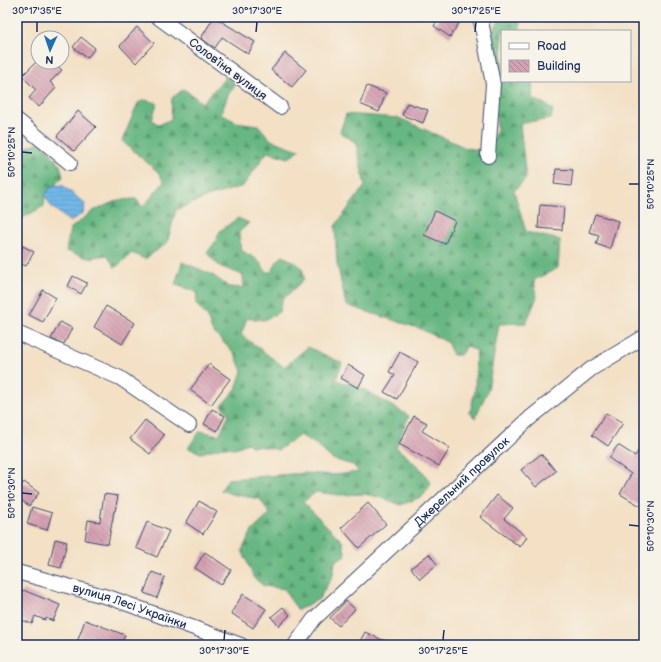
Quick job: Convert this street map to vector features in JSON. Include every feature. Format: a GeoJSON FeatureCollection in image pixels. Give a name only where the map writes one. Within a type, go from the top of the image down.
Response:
{"type":"FeatureCollection","features":[{"type":"Feature","properties":{"kind":"street","name":"Соловʼїна вулиця"},"geometry":{"type":"LineString","coordinates":[[158,17],[280,107]]}},
{"type":"Feature","properties":{"kind":"street"},"geometry":{"type":"LineString","coordinates":[[479,17],[493,84],[488,156]]}},
{"type":"Feature","properties":{"kind":"street"},"geometry":{"type":"LineString","coordinates":[[17,120],[70,163]]}},
{"type":"Feature","properties":{"kind":"street"},"geometry":{"type":"LineString","coordinates":[[17,333],[120,378],[189,425]]}},
{"type":"Feature","properties":{"kind":"street","name":"Джерельний провулок"},"geometry":{"type":"LineString","coordinates":[[295,645],[314,619],[530,418],[591,369],[644,337]]}},
{"type":"Feature","properties":{"kind":"street","name":"вулиця Лесі Українки"},"geometry":{"type":"LineString","coordinates":[[17,572],[111,598],[241,645]]}},
{"type":"Feature","properties":{"kind":"green space"},"geometry":{"type":"Polygon","coordinates":[[[502,17],[516,17],[520,22],[520,30],[501,30],[501,82],[533,82],[532,99],[543,103],[553,110],[551,119],[520,124],[526,179],[514,191],[526,232],[560,240],[558,268],[534,280],[537,297],[526,323],[499,324],[488,390],[475,418],[470,413],[475,390],[476,351],[467,346],[460,355],[453,355],[447,342],[421,329],[346,305],[337,263],[335,226],[365,186],[356,143],[340,132],[346,114],[399,118],[466,148],[486,151],[497,130],[490,34],[502,17]]]}},
{"type":"Feature","properties":{"kind":"green space"},"geometry":{"type":"Polygon","coordinates":[[[226,77],[235,84],[228,95],[221,114],[236,122],[258,125],[271,140],[299,150],[289,158],[267,152],[243,186],[207,197],[176,210],[167,243],[145,259],[132,253],[115,268],[107,255],[88,258],[66,251],[70,229],[93,211],[118,200],[136,199],[143,207],[164,182],[158,172],[122,141],[138,103],[144,100],[157,103],[152,120],[159,125],[171,119],[172,98],[184,89],[202,103],[226,77]]]}},
{"type":"Feature","properties":{"kind":"green space"},"geometry":{"type":"Polygon","coordinates":[[[41,141],[60,165],[63,177],[45,195],[44,206],[17,221],[17,152],[41,141]]]}},
{"type":"Feature","properties":{"kind":"green space"},"geometry":{"type":"Polygon","coordinates":[[[238,218],[249,223],[239,232],[241,250],[258,261],[266,272],[272,272],[277,261],[283,256],[298,264],[304,274],[304,279],[282,300],[279,312],[264,320],[247,318],[241,335],[284,367],[308,347],[342,363],[336,380],[363,389],[409,416],[396,447],[422,470],[431,484],[423,496],[401,505],[386,499],[365,494],[339,495],[316,492],[303,502],[342,541],[346,555],[335,561],[333,575],[319,599],[298,610],[285,589],[264,586],[254,578],[242,550],[252,531],[270,514],[260,499],[231,494],[221,490],[228,479],[305,473],[334,475],[359,472],[353,465],[332,459],[317,445],[300,435],[278,450],[266,447],[251,446],[248,443],[235,448],[222,447],[201,453],[188,448],[200,431],[219,435],[229,415],[222,405],[236,389],[242,371],[235,354],[212,331],[207,316],[196,304],[197,292],[175,285],[182,262],[211,274],[229,287],[244,288],[243,275],[219,266],[207,253],[216,241],[220,231],[238,218]]]}},
{"type":"Feature","properties":{"kind":"water"},"geometry":{"type":"Polygon","coordinates":[[[62,185],[85,204],[83,213],[70,222],[51,206],[45,195],[52,186],[62,185]]]}},
{"type":"Feature","properties":{"kind":"building"},"geometry":{"type":"Polygon","coordinates":[[[214,17],[255,42],[248,54],[222,37],[215,48],[201,38],[214,17]]]}},
{"type":"Feature","properties":{"kind":"building"},"geometry":{"type":"Polygon","coordinates":[[[440,17],[463,17],[450,37],[434,26],[440,17]]]}},
{"type":"Feature","properties":{"kind":"building"},"geometry":{"type":"Polygon","coordinates":[[[137,27],[154,43],[136,63],[120,46],[137,27]]]}},
{"type":"Feature","properties":{"kind":"building"},"geometry":{"type":"Polygon","coordinates":[[[81,37],[95,48],[87,58],[73,47],[81,37]]]}},
{"type":"Feature","properties":{"kind":"building"},"geometry":{"type":"Polygon","coordinates":[[[285,53],[306,70],[292,87],[271,70],[285,53]]]}},
{"type":"Feature","properties":{"kind":"building"},"geometry":{"type":"Polygon","coordinates":[[[30,68],[30,70],[62,70],[50,82],[56,88],[39,107],[29,98],[36,90],[22,76],[30,68]]]}},
{"type":"Feature","properties":{"kind":"building"},"geometry":{"type":"Polygon","coordinates":[[[367,86],[386,93],[379,112],[360,104],[367,86]]]}},
{"type":"Feature","properties":{"kind":"building"},"geometry":{"type":"Polygon","coordinates":[[[407,103],[428,110],[423,123],[402,115],[407,103]]]}},
{"type":"Feature","properties":{"kind":"building"},"geometry":{"type":"Polygon","coordinates":[[[78,111],[96,127],[74,151],[57,136],[78,111]]]}},
{"type":"Feature","properties":{"kind":"building"},"geometry":{"type":"Polygon","coordinates":[[[556,169],[573,170],[571,186],[554,184],[556,169]]]}},
{"type":"Feature","properties":{"kind":"building"},"geometry":{"type":"Polygon","coordinates":[[[540,205],[564,207],[562,230],[538,228],[540,205]]]}},
{"type":"Feature","properties":{"kind":"building"},"geometry":{"type":"Polygon","coordinates":[[[435,211],[455,221],[445,244],[424,235],[435,211]]]}},
{"type":"Feature","properties":{"kind":"building"},"geometry":{"type":"Polygon","coordinates":[[[595,214],[618,221],[610,249],[596,244],[599,235],[589,232],[595,214]]]}},
{"type":"Feature","properties":{"kind":"building"},"geometry":{"type":"Polygon","coordinates":[[[23,246],[34,252],[26,266],[17,262],[17,258],[23,246]]]}},
{"type":"Feature","properties":{"kind":"building"},"geometry":{"type":"Polygon","coordinates":[[[73,276],[87,283],[81,294],[68,286],[73,276]]]}},
{"type":"Feature","properties":{"kind":"building"},"geometry":{"type":"Polygon","coordinates":[[[43,290],[56,298],[43,322],[29,315],[43,290]]]}},
{"type":"Feature","properties":{"kind":"building"},"geometry":{"type":"Polygon","coordinates":[[[106,306],[135,323],[122,344],[94,327],[106,306]]]}},
{"type":"Feature","properties":{"kind":"building"},"geometry":{"type":"Polygon","coordinates":[[[60,322],[72,328],[64,344],[51,339],[60,322]]]}},
{"type":"Feature","properties":{"kind":"building"},"geometry":{"type":"Polygon","coordinates":[[[400,352],[418,362],[397,399],[384,392],[395,375],[389,372],[400,352]]]}},
{"type":"Feature","properties":{"kind":"building"},"geometry":{"type":"Polygon","coordinates":[[[209,364],[230,379],[211,405],[190,390],[209,364]]]}},
{"type":"Feature","properties":{"kind":"building"},"geometry":{"type":"Polygon","coordinates":[[[348,365],[365,375],[358,388],[341,378],[348,365]]]}},
{"type":"Feature","properties":{"kind":"building"},"geometry":{"type":"Polygon","coordinates":[[[212,409],[225,416],[217,431],[204,424],[212,409]]]}},
{"type":"Feature","properties":{"kind":"building"},"geometry":{"type":"Polygon","coordinates":[[[606,413],[623,423],[608,446],[592,435],[606,413]]]}},
{"type":"Feature","properties":{"kind":"building"},"geometry":{"type":"Polygon","coordinates":[[[414,416],[427,423],[422,431],[450,448],[439,466],[399,444],[414,416]]]}},
{"type":"Feature","properties":{"kind":"building"},"geometry":{"type":"Polygon","coordinates":[[[145,420],[164,435],[150,454],[130,439],[145,420]]]}},
{"type":"Feature","properties":{"kind":"building"},"geometry":{"type":"Polygon","coordinates":[[[644,443],[644,508],[620,494],[631,474],[609,458],[618,445],[635,456],[644,443]]]}},
{"type":"Feature","properties":{"kind":"building"},"geometry":{"type":"Polygon","coordinates":[[[541,454],[556,471],[536,487],[521,470],[541,454]]]}},
{"type":"Feature","properties":{"kind":"building"},"geometry":{"type":"Polygon","coordinates":[[[24,482],[39,493],[29,506],[17,497],[17,491],[24,482]]]}},
{"type":"Feature","properties":{"kind":"building"},"geometry":{"type":"Polygon","coordinates":[[[104,494],[118,496],[108,544],[85,540],[88,520],[100,522],[104,494]]]}},
{"type":"Feature","properties":{"kind":"building"},"geometry":{"type":"Polygon","coordinates":[[[497,495],[513,508],[504,519],[527,537],[520,547],[480,517],[497,495]]]}},
{"type":"Feature","properties":{"kind":"building"},"geometry":{"type":"Polygon","coordinates":[[[199,501],[217,512],[203,534],[186,523],[199,501]]]}},
{"type":"Feature","properties":{"kind":"building"},"geometry":{"type":"Polygon","coordinates":[[[368,503],[386,524],[359,548],[341,528],[368,503]]]}},
{"type":"Feature","properties":{"kind":"building"},"geometry":{"type":"Polygon","coordinates":[[[32,507],[52,513],[47,530],[27,524],[32,507]]]}},
{"type":"Feature","properties":{"kind":"building"},"geometry":{"type":"Polygon","coordinates":[[[147,522],[169,531],[157,557],[136,548],[147,522]]]}},
{"type":"Feature","properties":{"kind":"building"},"geometry":{"type":"Polygon","coordinates":[[[55,539],[67,542],[61,568],[49,565],[55,539]]]}},
{"type":"Feature","properties":{"kind":"building"},"geometry":{"type":"Polygon","coordinates":[[[205,552],[231,570],[221,585],[195,568],[205,552]]]}},
{"type":"Feature","properties":{"kind":"building"},"geometry":{"type":"Polygon","coordinates":[[[429,554],[437,564],[420,579],[411,568],[429,554]]]}},
{"type":"Feature","properties":{"kind":"building"},"geometry":{"type":"Polygon","coordinates":[[[152,572],[165,577],[157,598],[144,593],[152,572]]]}},
{"type":"Feature","properties":{"kind":"building"},"geometry":{"type":"Polygon","coordinates":[[[23,590],[60,605],[53,621],[35,616],[32,624],[17,618],[17,605],[23,590]]]}},
{"type":"Feature","properties":{"kind":"building"},"geometry":{"type":"Polygon","coordinates":[[[243,594],[266,609],[253,628],[231,613],[243,594]]]}},
{"type":"Feature","properties":{"kind":"building"},"geometry":{"type":"Polygon","coordinates":[[[346,601],[355,609],[339,626],[330,618],[346,601]]]}},
{"type":"Feature","properties":{"kind":"building"},"geometry":{"type":"Polygon","coordinates":[[[283,607],[290,615],[279,626],[271,617],[283,607]]]}},
{"type":"Feature","properties":{"kind":"building"},"geometry":{"type":"Polygon","coordinates":[[[85,620],[125,635],[121,645],[110,645],[100,641],[98,645],[76,645],[85,620]]]}},
{"type":"Feature","properties":{"kind":"building"},"geometry":{"type":"Polygon","coordinates":[[[365,632],[393,645],[358,645],[365,632]]]}}]}
